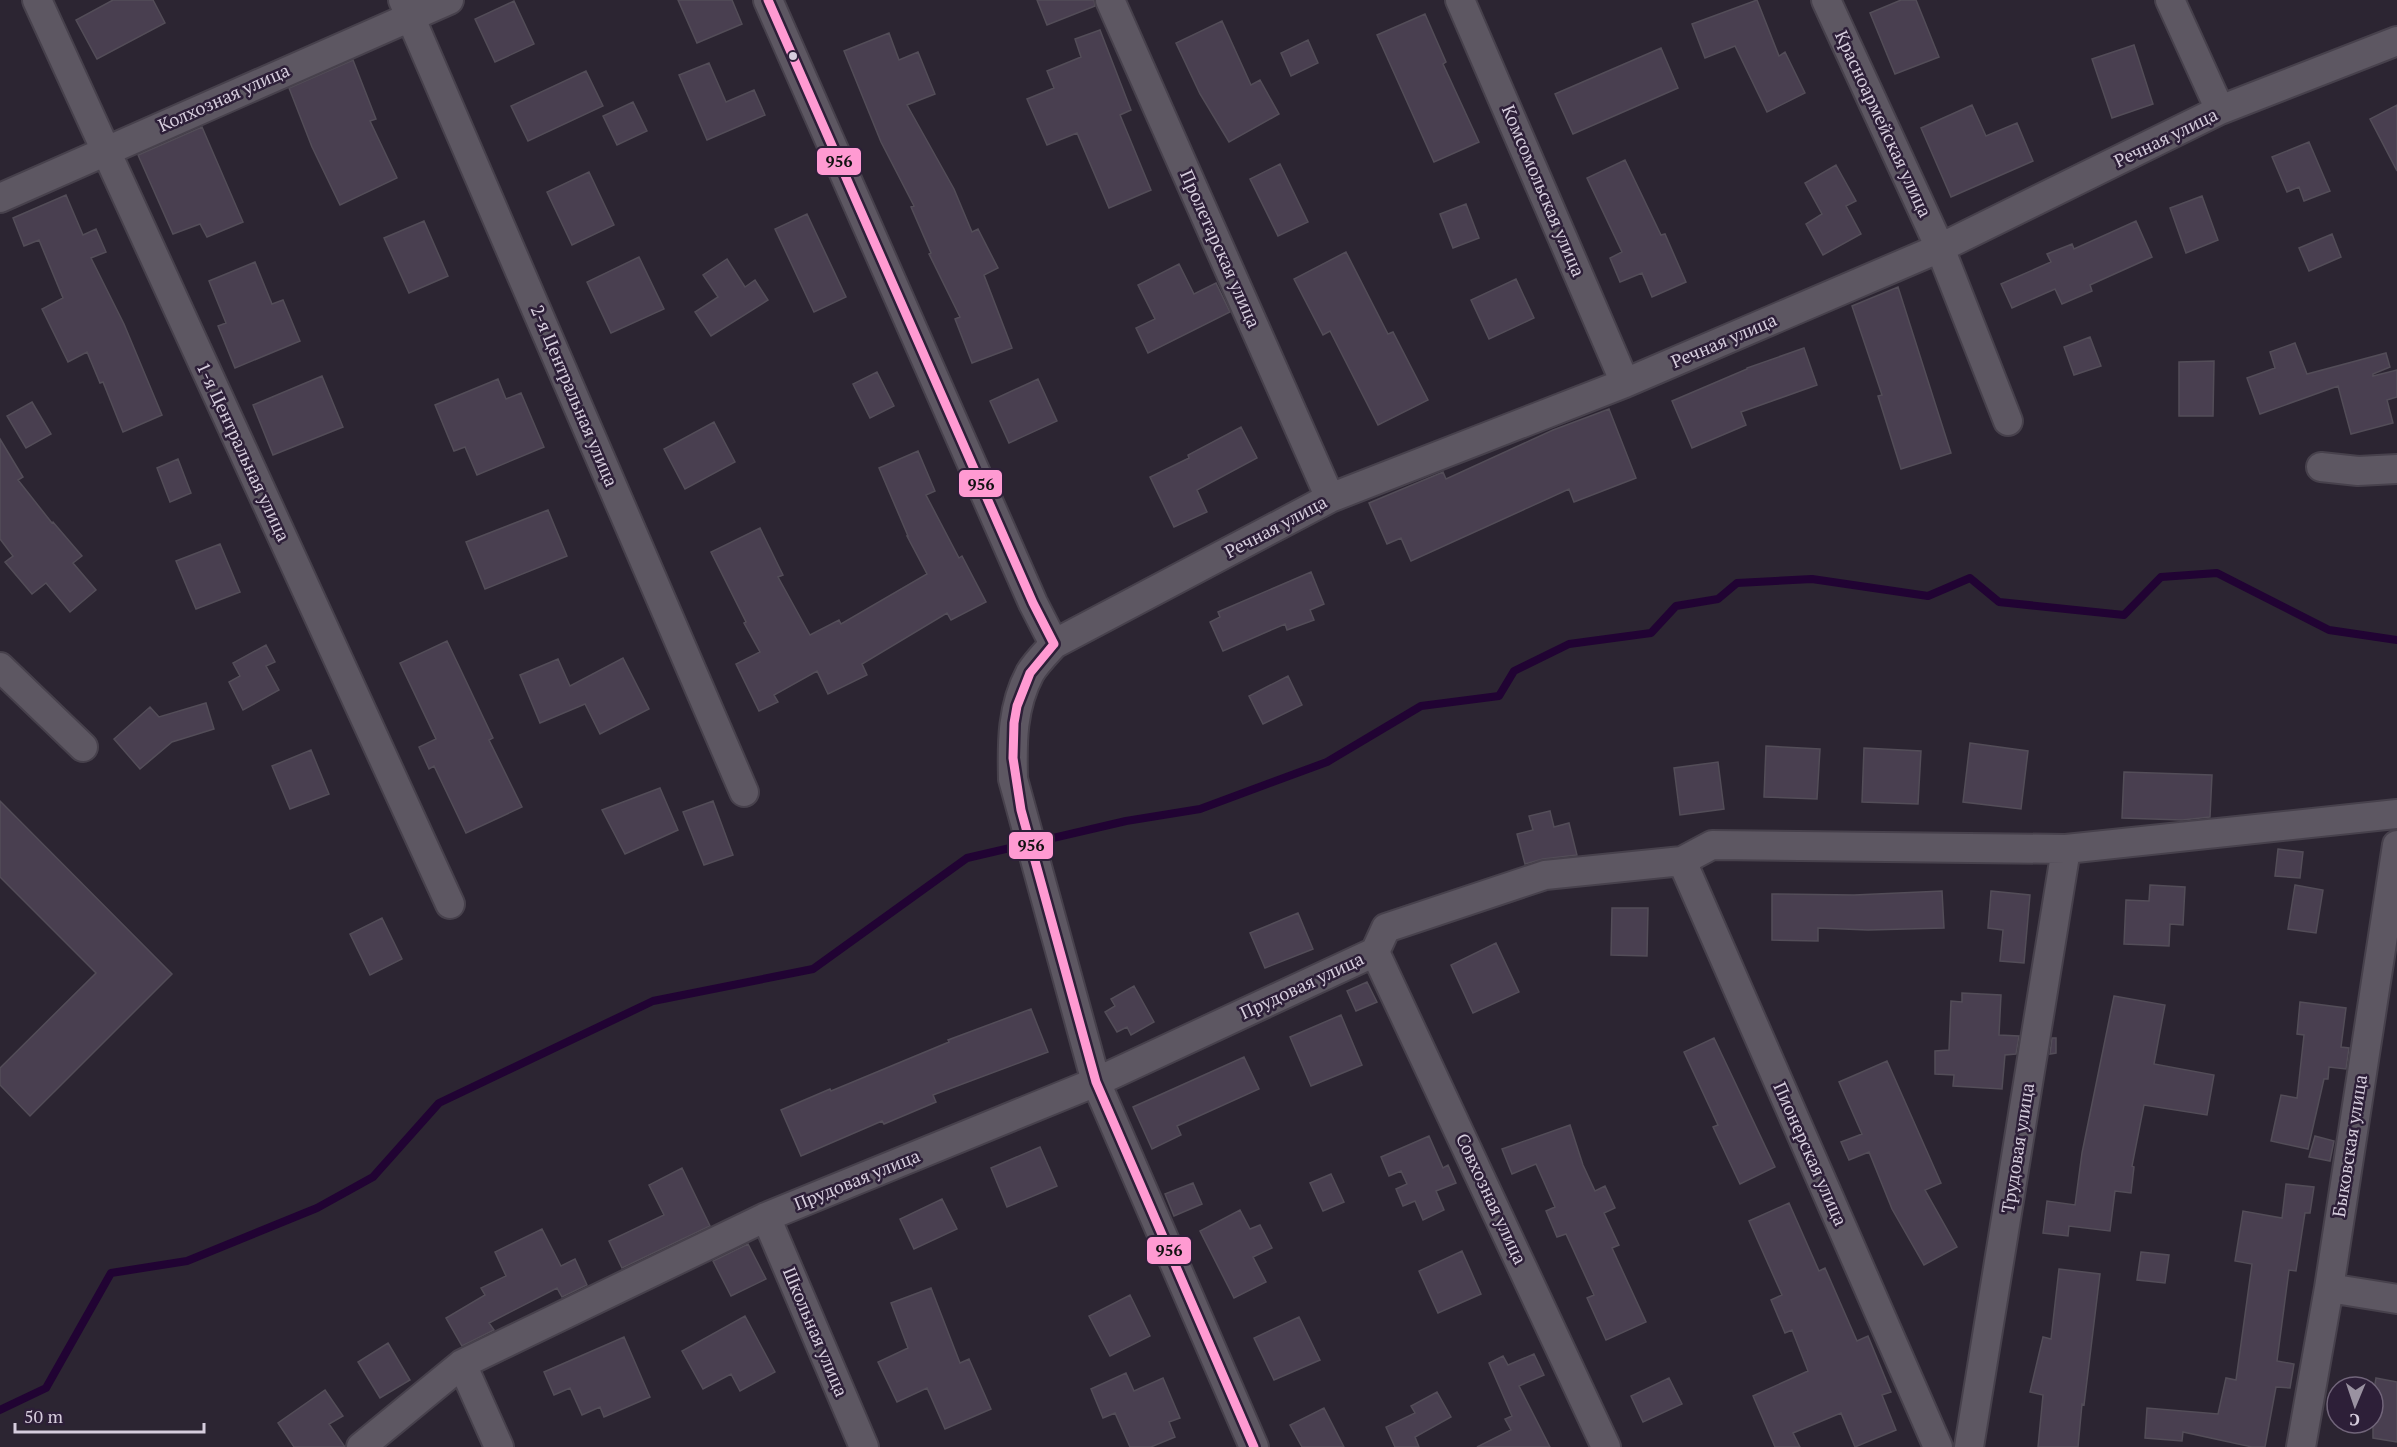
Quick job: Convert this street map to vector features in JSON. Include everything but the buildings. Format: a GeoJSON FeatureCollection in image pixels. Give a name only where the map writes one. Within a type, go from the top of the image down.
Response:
{"type":"FeatureCollection","features":[{"type":"Feature","properties":{"kind":"street","name":"1-я Центральная улица"},"geometry":{"type":"LineString","coordinates":[[36,0],[450,904]]}},
{"type":"Feature","properties":{"kind":"street","name":"Колхозная улица"},"geometry":{"type":"LineString","coordinates":[[0,198],[407,8],[448,0]]}},
{"type":"Feature","properties":{"kind":"street"},"geometry":{"type":"LineString","coordinates":[[768,0],[1033,603],[1054,644],[1031,672],[1018,703],[1012,735],[1013,768],[1021,810],[1096,1082],[1254,1447]]}},
{"type":"Feature","properties":{"kind":"street","name":"Пролетарская улица"},"geometry":{"type":"LineString","coordinates":[[1110,0],[1330,498]]}},
{"type":"Feature","properties":{"kind":"street","name":"Комсомольская улица"},"geometry":{"type":"LineString","coordinates":[[1460,0],[1625,383]]}},
{"type":"Feature","properties":{"kind":"street","name":"Красноармейская улица"},"geometry":{"type":"LineString","coordinates":[[1826,0],[1940,248],[2008,421]]}},
{"type":"Feature","properties":{"kind":"street"},"geometry":{"type":"LineString","coordinates":[[2170,0],[2220,110]]}},
{"type":"Feature","properties":{"kind":"street","name":"2-я Центральная улица"},"geometry":{"type":"LineString","coordinates":[[407,8],[744,792]]}},
{"type":"Feature","properties":{"kind":"street","name":"Речная улица"},"geometry":{"type":"LineString","coordinates":[[1054,644],[1330,498],[1625,383],[1940,248],[2220,110],[2397,41]]}},
{"type":"Feature","properties":{"kind":"street"},"geometry":{"type":"LineString","coordinates":[[2320,467],[2358,471],[2397,469]]}},
{"type":"Feature","properties":{"kind":"street"},"geometry":{"type":"LineString","coordinates":[[0,668],[83,747]]}},
{"type":"Feature","properties":{"kind":"street"},"geometry":{"type":"LineString","coordinates":[[1375,952],[1386,928],[1545,875],[1682,861],[1712,845],[2066,849],[2397,814]]}},
{"type":"Feature","properties":{"kind":"street","name":"Быковская улица"},"geometry":{"type":"LineString","coordinates":[[2301,1447],[2329,1288],[2397,845]]}},
{"type":"Feature","properties":{"kind":"street","name":"Трудовая улица"},"geometry":{"type":"LineString","coordinates":[[1968,1447],[2066,849]]}},
{"type":"Feature","properties":{"kind":"street","name":"Пионерская улица"},"geometry":{"type":"LineString","coordinates":[[1682,861],[1938,1447]]}},
{"type":"Feature","properties":{"kind":"street","name":"Прудовая улица"},"geometry":{"type":"LineString","coordinates":[[361,1447],[462,1364],[766,1216],[1096,1082],[1375,952]]}},
{"type":"Feature","properties":{"kind":"street","name":"Совхозная улица"},"geometry":{"type":"LineString","coordinates":[[1375,952],[1606,1447]]}},
{"type":"Feature","properties":{"kind":"street","name":"Школьная улица"},"geometry":{"type":"LineString","coordinates":[[766,1216],[864,1447]]}},
{"type":"Feature","properties":{"kind":"street"},"geometry":{"type":"LineString","coordinates":[[2329,1288],[2397,1299]]}},
{"type":"Feature","properties":{"kind":"street"},"geometry":{"type":"LineString","coordinates":[[462,1364],[499,1447]]}},
{"type":"Feature","properties":{"kind":"waterway"},"geometry":{"type":"LineString","coordinates":[[0,1410],[46,1388],[111,1273],[187,1261],[317,1208],[373,1177],[439,1103],[653,1001],[813,969],[967,858],[1126,821],[1200,809],[1327,762],[1421,706],[1499,696],[1514,671],[1569,644],[1651,633],[1676,606],[1718,599],[1737,583],[1812,579],[1928,596],[1970,578],[1999,602],[2124,615],[2161,577],[2217,573],[2329,630],[2397,640]]}},
{"type":"Feature","properties":{"kind":"transit line","name":"956"},"geometry":{"type":"LineString","coordinates":[[768,0],[1033,603],[1054,644]]}},
{"type":"Feature","properties":{"kind":"transit line","name":"956"},"geometry":{"type":"LineString","coordinates":[[1054,644],[1030,673],[1017,706],[1013,758],[1021,810],[1096,1082],[1254,1447]]}}]}
